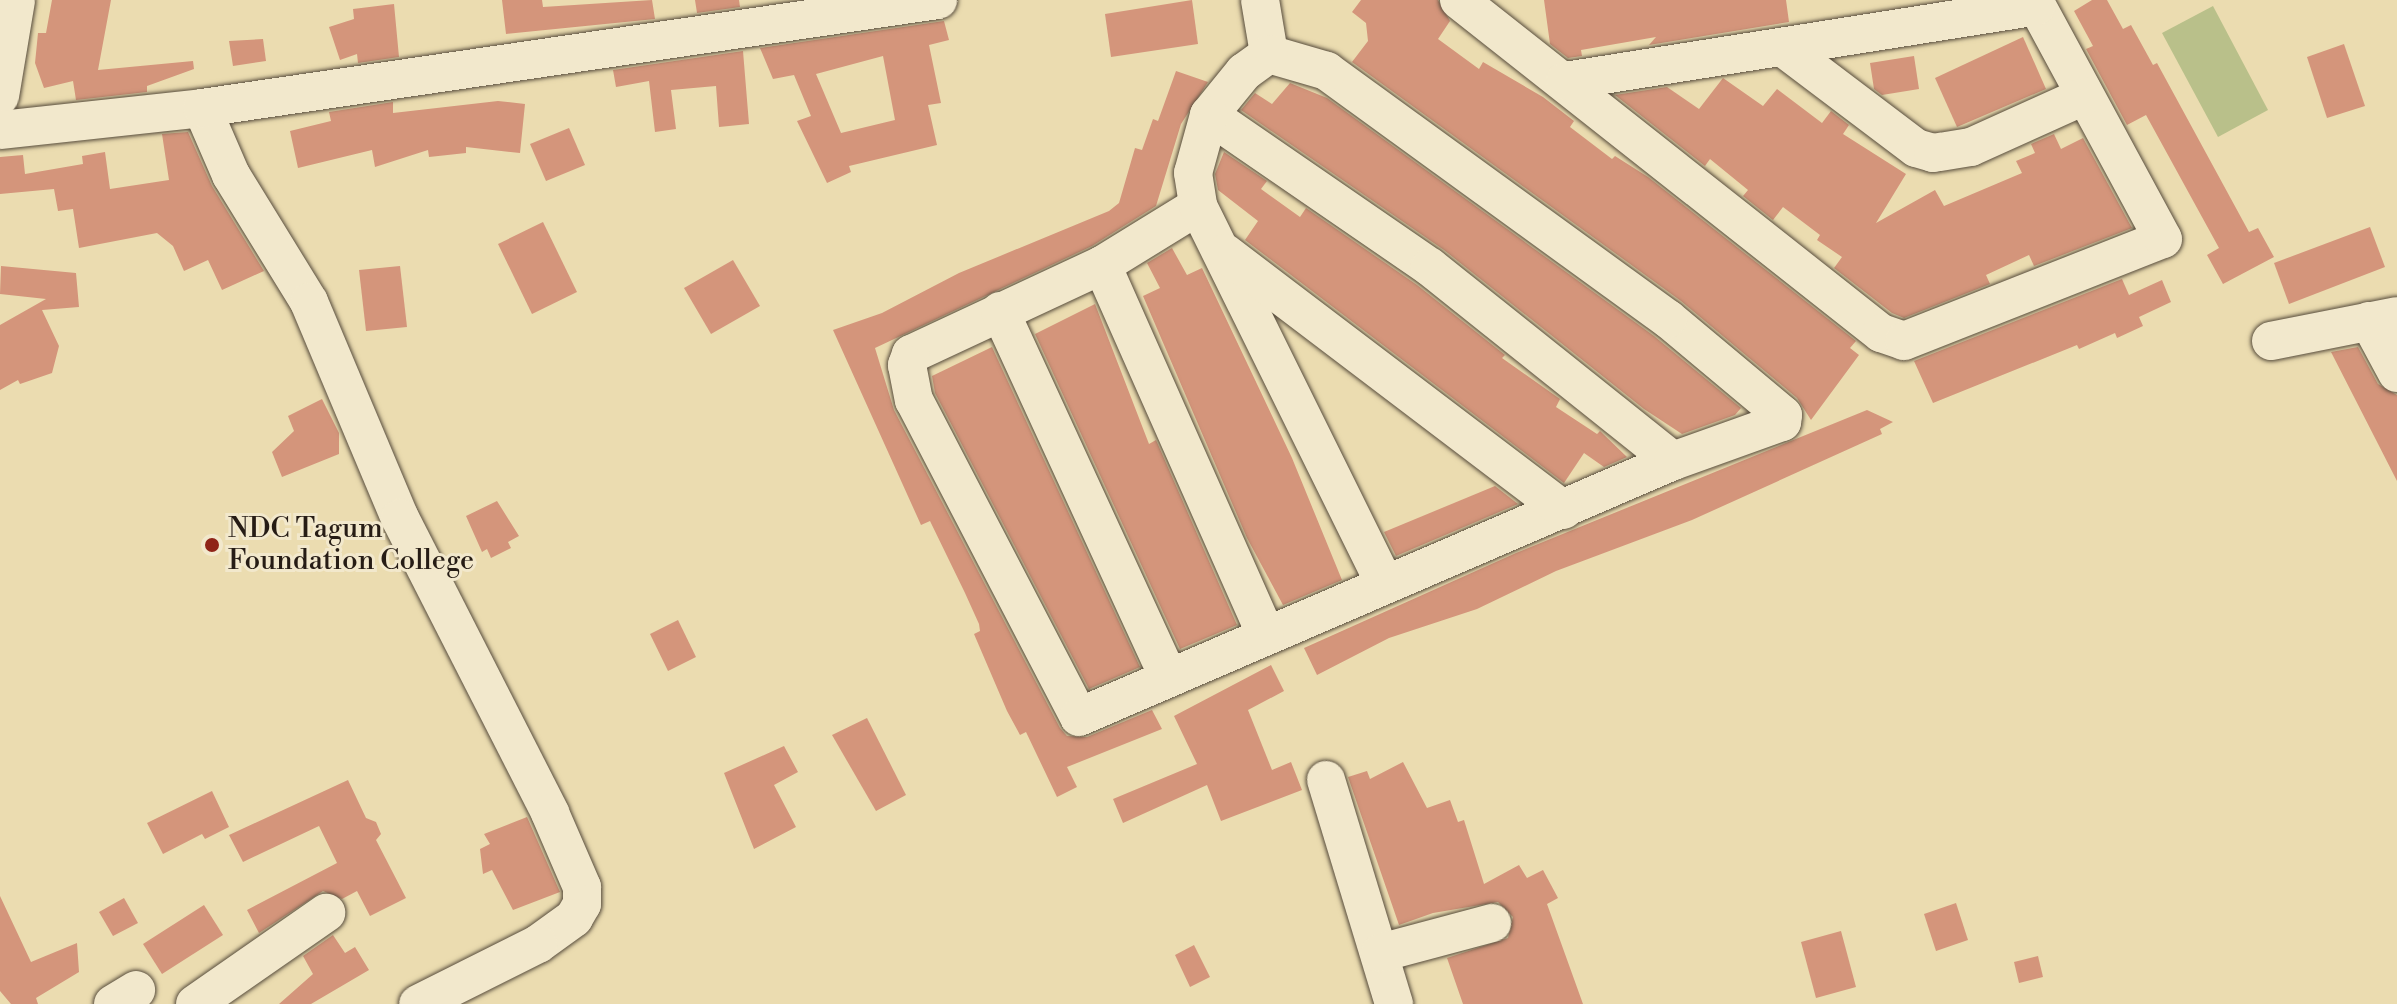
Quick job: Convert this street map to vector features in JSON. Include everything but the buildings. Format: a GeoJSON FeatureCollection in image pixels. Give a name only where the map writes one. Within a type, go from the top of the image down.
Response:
{"type":"FeatureCollection","features":[{"type":"Feature","properties":{"kind":"street"},"geometry":{"type":"LineString","coordinates":[[0,96],[16,0]]}},
{"type":"Feature","properties":{"kind":"street"},"geometry":{"type":"LineString","coordinates":[[0,130],[202,108],[938,0]]}},
{"type":"Feature","properties":{"kind":"street"},"geometry":{"type":"LineString","coordinates":[[1260,0],[1269,54]]}},
{"type":"Feature","properties":{"kind":"street"},"geometry":{"type":"LineString","coordinates":[[1459,0],[1881,333],[1904,341],[2163,239],[2035,3],[1785,49],[1565,81]]}},
{"type":"Feature","properties":{"kind":"street"},"geometry":{"type":"LineString","coordinates":[[1785,49],[1916,148],[1933,153],[1971,147],[2084,96]]}},
{"type":"Feature","properties":{"kind":"street"},"geometry":{"type":"LineString","coordinates":[[1269,54],[1244,72],[1209,115],[1193,173],[1198,206],[1317,438],[1385,584]]}},
{"type":"Feature","properties":{"kind":"street"},"geometry":{"type":"LineString","coordinates":[[1198,206],[1102,265],[911,354],[908,381],[914,400],[1079,717],[1265,633],[1563,510],[1673,461],[1782,422],[1783,415],[1668,319],[1377,106],[1327,71],[1269,54]]}},
{"type":"Feature","properties":{"kind":"street"},"geometry":{"type":"LineString","coordinates":[[202,108],[231,175],[309,302],[420,561],[550,813],[582,887],[582,904],[574,918],[538,944],[418,1004]]}},
{"type":"Feature","properties":{"kind":"street"},"geometry":{"type":"LineString","coordinates":[[1209,115],[1430,267],[1673,461]]}},
{"type":"Feature","properties":{"kind":"street"},"geometry":{"type":"LineString","coordinates":[[1216,246],[1563,510]]}},
{"type":"Feature","properties":{"kind":"street"},"geometry":{"type":"LineString","coordinates":[[1102,265],[1265,633]]}},
{"type":"Feature","properties":{"kind":"street"},"geometry":{"type":"LineString","coordinates":[[1000,311],[1169,678]]}},
{"type":"Feature","properties":{"kind":"street"},"geometry":{"type":"LineString","coordinates":[[2271,341],[2383,319],[2397,373]]}},
{"type":"Feature","properties":{"kind":"street"},"geometry":{"type":"LineString","coordinates":[[1326,780],[1394,1004]]}},
{"type":"Feature","properties":{"kind":"street"},"geometry":{"type":"LineString","coordinates":[[195,1004],[326,913]]}},
{"type":"Feature","properties":{"kind":"street"},"geometry":{"type":"LineString","coordinates":[[1380,953],[1492,923]]}},
{"type":"Feature","properties":{"kind":"green space"},"geometry":{"type":"Polygon","coordinates":[[[2213,6],[2268,110],[2218,137],[2162,33],[2213,6]]]}},
{"type":"Feature","properties":{"kind":"place","name":"NDC Tagum Foundation College"},"geometry":{"type":"Point","coordinates":[212,545]}}]}
